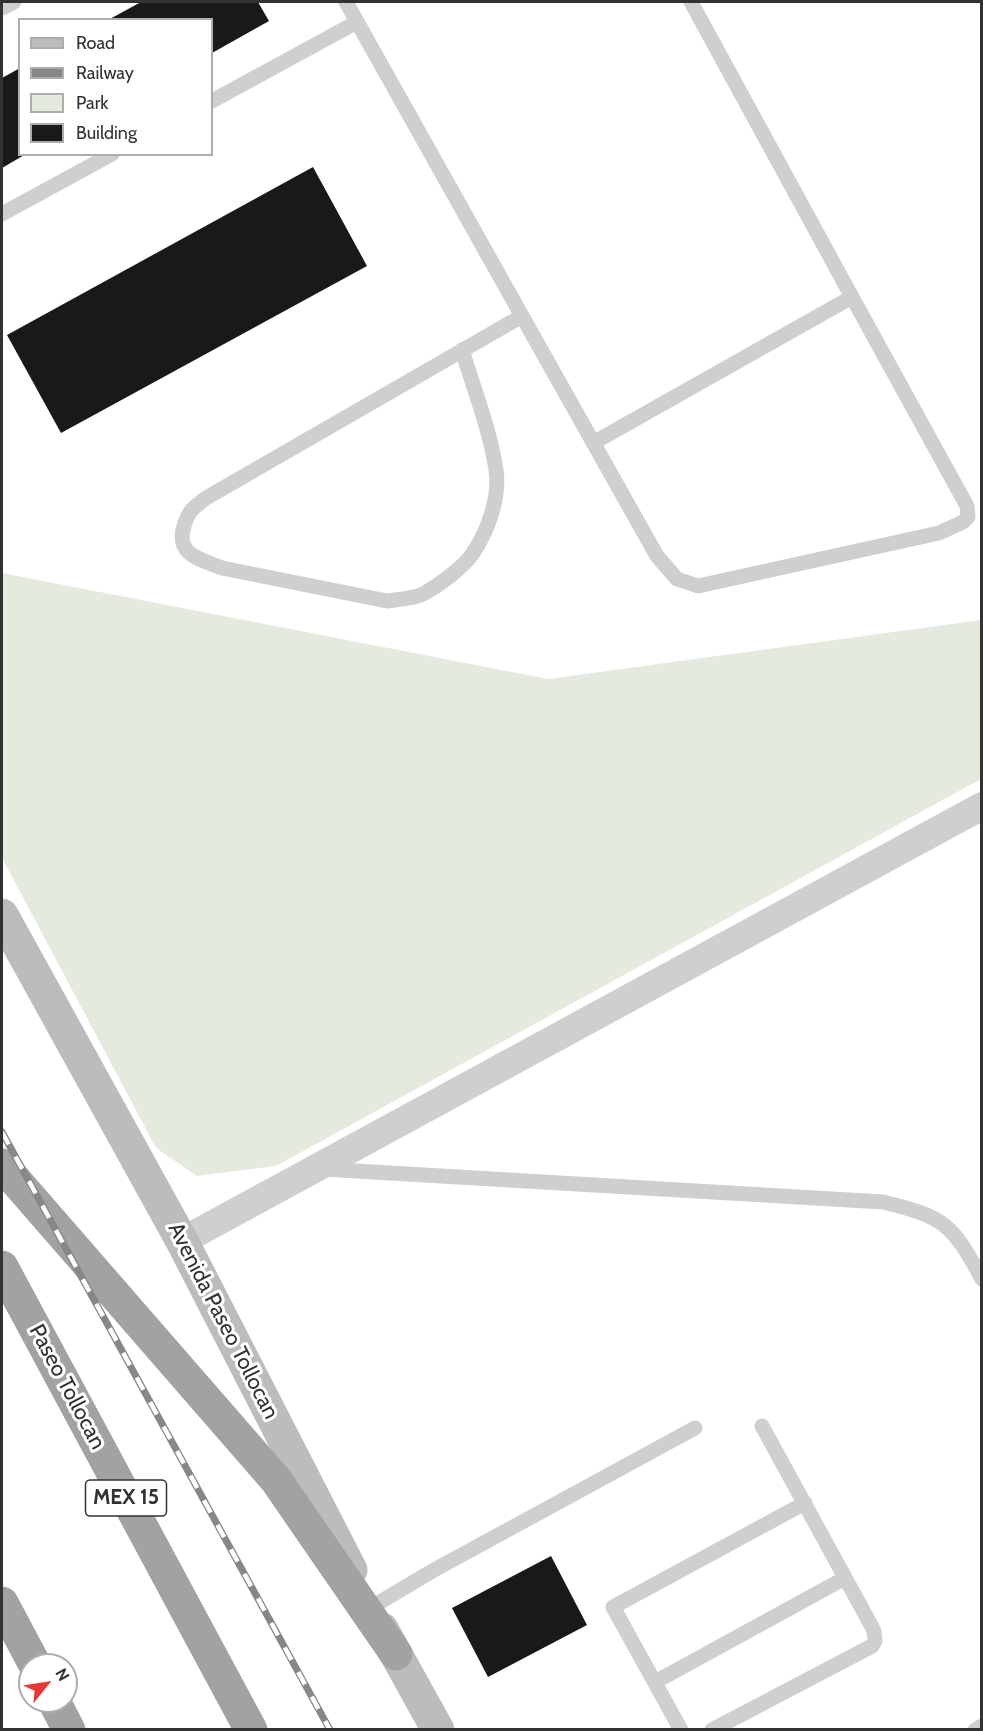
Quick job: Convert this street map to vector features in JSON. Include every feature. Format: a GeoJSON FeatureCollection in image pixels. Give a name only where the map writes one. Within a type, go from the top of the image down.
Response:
{"type":"FeatureCollection","features":[{"type":"Feature","properties":{"kind":"highway"},"geometry":{"type":"LineString","coordinates":[[2,1165],[276,1480],[396,1654]]}},
{"type":"Feature","properties":{"kind":"highway","name":"Paseo Tollocan"},"geometry":{"type":"LineString","coordinates":[[2,1267],[251,1730]]}},
{"type":"Feature","properties":{"kind":"highway"},"geometry":{"type":"LineString","coordinates":[[2,1603],[29,1653]]}},
{"type":"Feature","properties":{"kind":"highway"},"geometry":{"type":"LineString","coordinates":[[60,1713],[69,1730]]}},
{"type":"Feature","properties":{"kind":"main road","name":"Avenida Paseo Tollocan"},"geometry":{"type":"LineString","coordinates":[[2,915],[182,1241],[370,1608],[438,1730]]}},
{"type":"Feature","properties":{"kind":"street"},"geometry":{"type":"LineString","coordinates":[[182,1241],[981,806]]}},
{"type":"Feature","properties":{"kind":"lane"},"geometry":{"type":"LineString","coordinates":[[2,8],[14,2]]}},
{"type":"Feature","properties":{"kind":"lane"},"geometry":{"type":"LineString","coordinates":[[346,2],[657,556],[677,579],[698,586],[939,533],[963,522],[968,517],[967,506],[691,2]]}},
{"type":"Feature","properties":{"kind":"lane"},"geometry":{"type":"LineString","coordinates":[[213,100],[357,22]]}},
{"type":"Feature","properties":{"kind":"lane"},"geometry":{"type":"LineString","coordinates":[[2,214],[108,156]]}},
{"type":"Feature","properties":{"kind":"lane"},"geometry":{"type":"LineString","coordinates":[[593,443],[852,297]]}},
{"type":"Feature","properties":{"kind":"lane"},"geometry":{"type":"LineString","coordinates":[[462,350],[488,435],[496,472],[495,500],[487,525],[473,555],[448,577],[424,593],[411,598],[387,601],[222,568],[197,558],[183,546],[180,538],[189,511],[206,498],[462,350],[522,316]]}},
{"type":"Feature","properties":{"kind":"lane"},"geometry":{"type":"LineString","coordinates":[[316,1168],[883,1202],[905,1207],[941,1222],[951,1230],[964,1247],[981,1280]]}},
{"type":"Feature","properties":{"kind":"lane"},"geometry":{"type":"LineString","coordinates":[[712,1730],[872,1646],[875,1641],[874,1631],[762,1426]]}},
{"type":"Feature","properties":{"kind":"lane"},"geometry":{"type":"LineString","coordinates":[[370,1608],[434,1570],[695,1428]]}},
{"type":"Feature","properties":{"kind":"lane"},"geometry":{"type":"LineString","coordinates":[[681,1730],[613,1607],[805,1503]]}},
{"type":"Feature","properties":{"kind":"lane"},"geometry":{"type":"LineString","coordinates":[[655,1682],[845,1578]]}},
{"type":"Feature","properties":{"kind":"lane"},"geometry":{"type":"LineString","coordinates":[[975,1730],[981,1726]]}},
{"type":"Feature","properties":{"kind":"green space"},"geometry":{"type":"Polygon","coordinates":[[[2,573],[548,679],[981,620],[981,779],[276,1166],[197,1176],[156,1148],[2,858],[2,573]]]}},
{"type":"Feature","properties":{"kind":"building"},"geometry":{"type":"Polygon","coordinates":[[[141,2],[258,2],[269,21],[213,52],[213,18],[112,18],[141,2]]]}},
{"type":"Feature","properties":{"kind":"building"},"geometry":{"type":"Polygon","coordinates":[[[18,69],[18,156],[23,156],[2,168],[2,78],[18,69]]]}},
{"type":"Feature","properties":{"kind":"building"},"geometry":{"type":"Polygon","coordinates":[[[313,167],[367,266],[61,433],[7,335],[313,167]]]}},
{"type":"Feature","properties":{"kind":"building"},"geometry":{"type":"Polygon","coordinates":[[[551,1556],[587,1625],[488,1677],[452,1608],[551,1556]]]}},
{"type":"Feature","properties":{"kind":"railway"},"geometry":{"type":"LineString","coordinates":[[2,1132],[330,1730]]}}]}
